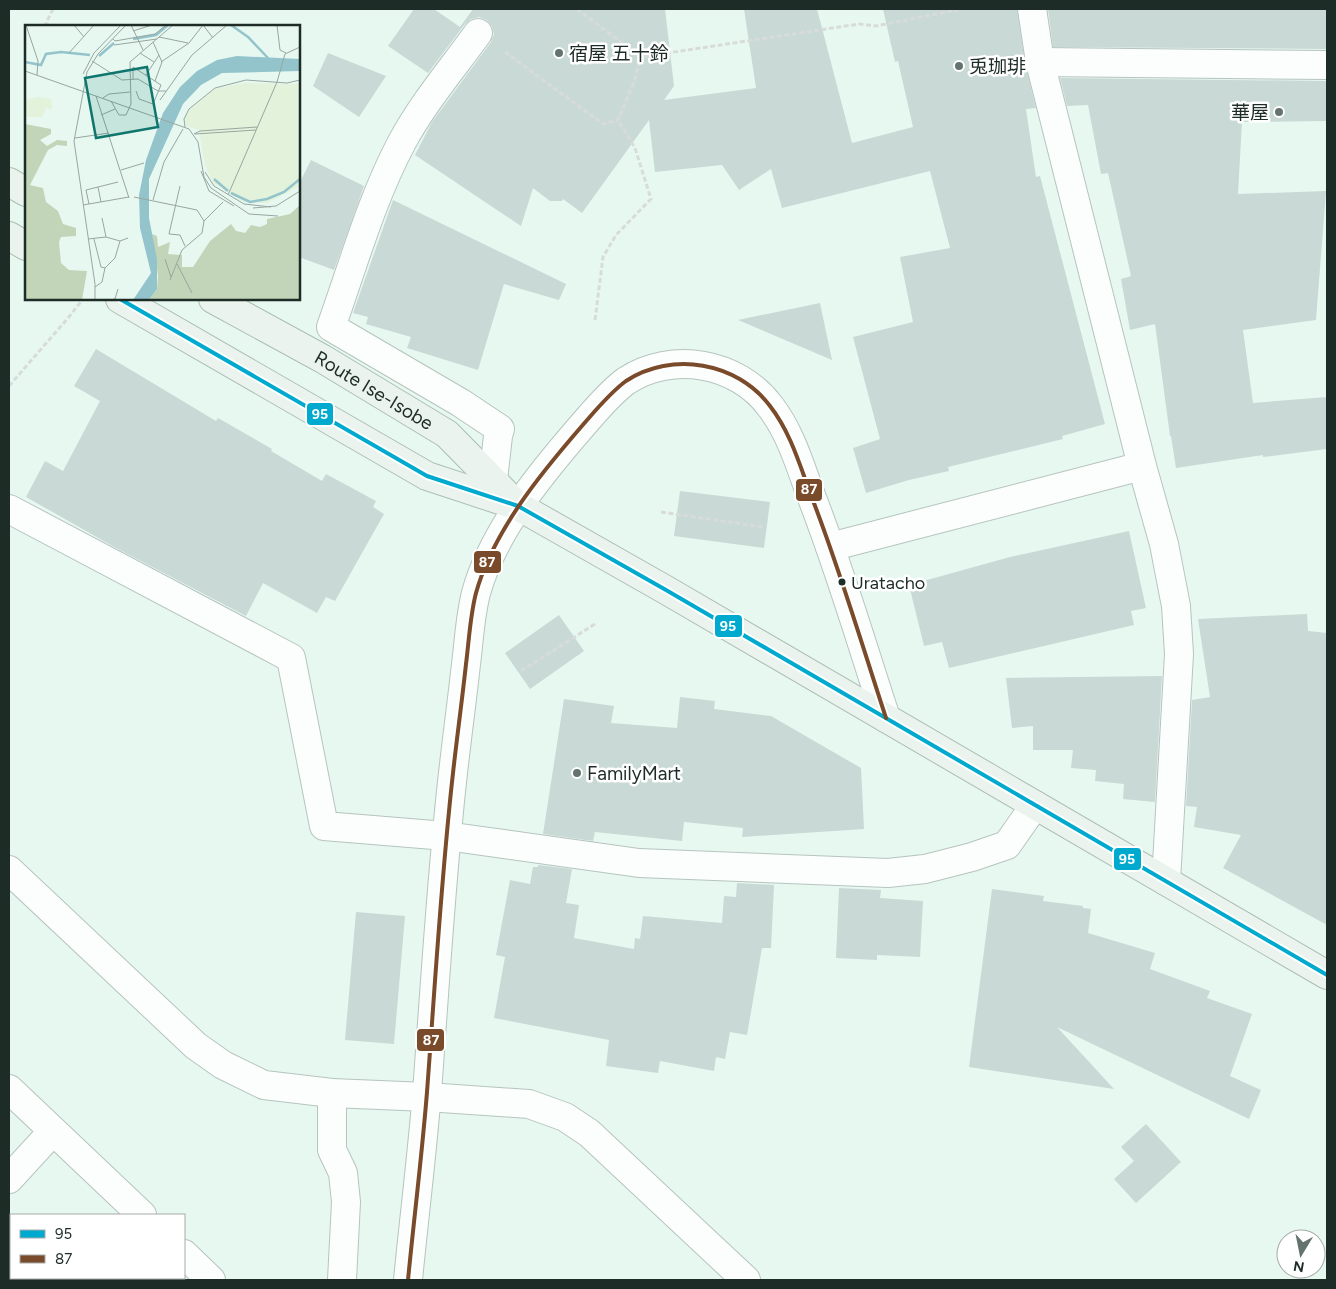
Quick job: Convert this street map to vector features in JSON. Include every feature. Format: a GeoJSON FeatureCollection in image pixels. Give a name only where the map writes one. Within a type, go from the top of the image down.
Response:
{"type":"FeatureCollection","features":[{"type":"Feature","properties":{"kind":"main road"},"geometry":{"type":"LineString","coordinates":[[9,182],[25,191]]}},
{"type":"Feature","properties":{"kind":"main road"},"geometry":{"type":"LineString","coordinates":[[9,236],[25,245]]}},
{"type":"Feature","properties":{"kind":"main road","name":"Route Ise-Isobe"},"geometry":{"type":"LineString","coordinates":[[122,300],[427,476],[518,506],[666,590],[1327,975]]}},
{"type":"Feature","properties":{"kind":"main road","name":"Route Ise-Isobe"},"geometry":{"type":"LineString","coordinates":[[215,300],[323,359],[447,434],[518,506]]}},
{"type":"Feature","properties":{"kind":"street"},"geometry":{"type":"LineString","coordinates":[[1032,9],[1040,62],[1142,466],[1166,553],[1176,606],[1179,654],[1166,881]]}},
{"type":"Feature","properties":{"kind":"street"},"geometry":{"type":"LineString","coordinates":[[478,33],[433,94],[402,142],[379,192],[332,327],[461,403],[500,429],[493,480]]}},
{"type":"Feature","properties":{"kind":"street"},"geometry":{"type":"LineString","coordinates":[[1040,62],[1327,65]]}},
{"type":"Feature","properties":{"kind":"street"},"geometry":{"type":"LineString","coordinates":[[408,1280],[427,1097],[446,836],[469,640],[477,592],[496,542],[518,506],[580,428],[626,381],[652,369],[675,363],[702,365],[729,373],[752,386],[769,405],[787,431],[830,546],[886,718]]}},
{"type":"Feature","properties":{"kind":"street"},"geometry":{"type":"LineString","coordinates":[[830,546],[1142,466]]}},
{"type":"Feature","properties":{"kind":"street"},"geometry":{"type":"LineString","coordinates":[[9,509],[291,658],[324,826],[446,836],[640,863],[888,873],[925,869],[972,857],[1008,845],[1035,805]]}},
{"type":"Feature","properties":{"kind":"street"},"geometry":{"type":"LineString","coordinates":[[9,870],[196,1046],[223,1065],[264,1085],[332,1093],[529,1104],[565,1117],[588,1133],[746,1280]]}},
{"type":"Feature","properties":{"kind":"street"},"geometry":{"type":"LineString","coordinates":[[9,1089],[141,1214]]}},
{"type":"Feature","properties":{"kind":"street"},"geometry":{"type":"LineString","coordinates":[[332,1093],[332,1150],[343,1172],[346,1202],[342,1280]]}},
{"type":"Feature","properties":{"kind":"street"},"geometry":{"type":"LineString","coordinates":[[9,1179],[53,1131]]}},
{"type":"Feature","properties":{"kind":"street"},"geometry":{"type":"LineString","coordinates":[[185,1255],[212,1280]]}},
{"type":"Feature","properties":{"kind":"path"},"geometry":{"type":"LineString","coordinates":[[48,25],[46,23],[54,9]]}},
{"type":"Feature","properties":{"kind":"path"},"geometry":{"type":"LineString","coordinates":[[577,9],[642,57],[859,24],[876,26],[962,9]]}},
{"type":"Feature","properties":{"kind":"path"},"geometry":{"type":"LineString","coordinates":[[478,33],[603,124],[618,120]]}},
{"type":"Feature","properties":{"kind":"path"},"geometry":{"type":"LineString","coordinates":[[618,120],[642,57]]}},
{"type":"Feature","properties":{"kind":"path"},"geometry":{"type":"LineString","coordinates":[[594,320],[603,257],[616,235],[651,199],[635,148],[618,120]]}},
{"type":"Feature","properties":{"kind":"path"},"geometry":{"type":"LineString","coordinates":[[9,386],[82,300]]}},
{"type":"Feature","properties":{"kind":"path"},"geometry":{"type":"LineString","coordinates":[[661,512],[763,528]]}},
{"type":"Feature","properties":{"kind":"path"},"geometry":{"type":"LineString","coordinates":[[521,671],[595,624]]}},
{"type":"Feature","properties":{"kind":"building"},"geometry":{"type":"Polygon","coordinates":[[[414,9],[434,9],[460,27],[473,9],[665,9],[674,86],[664,100],[756,88],[744,9],[817,9],[852,143],[913,127],[898,61],[895,62],[883,9],[1017,9],[1025,64],[1036,108],[1026,109],[1036,177],[1040,176],[1105,424],[1062,436],[1063,439],[948,467],[949,471],[909,480],[866,493],[853,448],[880,439],[853,337],[913,322],[900,257],[950,248],[930,171],[782,208],[771,169],[739,190],[722,165],[655,172],[649,120],[582,213],[563,199],[562,201],[550,201],[533,188],[521,226],[415,155],[432,122],[491,42],[494,34],[492,26],[487,20],[479,17],[471,19],[465,24],[428,73],[388,46],[414,9]]]}},
{"type":"Feature","properties":{"kind":"building"},"geometry":{"type":"Polygon","coordinates":[[[1048,9],[1327,9],[1327,49],[1053,47],[1048,9]]]}},
{"type":"Feature","properties":{"kind":"building"},"geometry":{"type":"Polygon","coordinates":[[[328,53],[386,76],[359,117],[313,86],[328,53]]]}},
{"type":"Feature","properties":{"kind":"building"},"geometry":{"type":"Polygon","coordinates":[[[1060,78],[1327,81],[1327,121],[1242,122],[1238,194],[1326,191],[1316,320],[1243,330],[1253,403],[1327,397],[1327,449],[1263,457],[1263,455],[1176,468],[1155,324],[1130,330],[1121,279],[1131,276],[1108,173],[1101,174],[1088,105],[1067,106],[1060,78]]]}},
{"type":"Feature","properties":{"kind":"building"},"geometry":{"type":"Polygon","coordinates":[[[311,160],[364,186],[334,270],[300,257],[300,182],[311,160]]]}},
{"type":"Feature","properties":{"kind":"building"},"geometry":{"type":"Polygon","coordinates":[[[393,200],[566,284],[559,300],[504,284],[478,370],[407,348],[411,337],[366,324],[368,317],[353,313],[393,200]]]}},
{"type":"Feature","properties":{"kind":"building"},"geometry":{"type":"Polygon","coordinates":[[[820,303],[832,360],[738,320],[820,303]]]}},
{"type":"Feature","properties":{"kind":"building"},"geometry":{"type":"Polygon","coordinates":[[[96,349],[216,421],[218,418],[272,449],[271,451],[322,481],[326,474],[376,501],[373,507],[384,514],[335,601],[326,597],[317,613],[263,583],[246,616],[116,548],[26,497],[45,461],[63,471],[100,401],[74,386],[96,349]]]}},
{"type":"Feature","properties":{"kind":"building"},"geometry":{"type":"Polygon","coordinates":[[[680,491],[770,502],[764,548],[674,536],[680,491]]]}},
{"type":"Feature","properties":{"kind":"building"},"geometry":{"type":"Polygon","coordinates":[[[1129,531],[1146,608],[1131,611],[1134,625],[949,668],[942,642],[924,646],[909,585],[1010,557],[1129,531]]]}},
{"type":"Feature","properties":{"kind":"building"},"geometry":{"type":"Polygon","coordinates":[[[1307,614],[1308,631],[1327,633],[1327,925],[1223,868],[1241,835],[1194,827],[1197,807],[1186,806],[1192,700],[1210,697],[1198,619],[1307,614]]]}},
{"type":"Feature","properties":{"kind":"building"},"geometry":{"type":"Polygon","coordinates":[[[559,615],[584,651],[530,689],[505,653],[559,615]]]}},
{"type":"Feature","properties":{"kind":"building"},"geometry":{"type":"Polygon","coordinates":[[[1162,676],[1155,802],[1123,799],[1124,784],[1095,781],[1096,770],[1071,768],[1073,750],[1033,750],[1033,726],[1012,728],[1006,678],[1162,676]]]}},
{"type":"Feature","properties":{"kind":"building"},"geometry":{"type":"Polygon","coordinates":[[[680,697],[715,701],[714,709],[771,716],[861,768],[864,829],[742,837],[743,828],[684,822],[682,841],[595,832],[593,841],[543,834],[564,699],[614,706],[611,723],[677,728],[680,697]]]}},
{"type":"Feature","properties":{"kind":"building"},"geometry":{"type":"Polygon","coordinates":[[[538,865],[572,869],[566,903],[579,905],[574,938],[634,949],[635,938],[640,939],[643,916],[722,923],[724,896],[736,897],[737,883],[774,885],[771,948],[762,948],[747,1035],[730,1032],[725,1059],[716,1057],[714,1071],[660,1061],[658,1073],[606,1066],[609,1040],[494,1018],[505,957],[496,955],[510,880],[530,884],[533,867],[538,867],[538,865]]]}},
{"type":"Feature","properties":{"kind":"building"},"geometry":{"type":"Polygon","coordinates":[[[839,888],[881,890],[880,898],[923,901],[920,957],[877,955],[877,960],[836,958],[839,888]]]}},
{"type":"Feature","properties":{"kind":"building"},"geometry":{"type":"Polygon","coordinates":[[[992,889],[1044,896],[1043,901],[1083,906],[1083,908],[1091,909],[1088,933],[1155,953],[1150,969],[1210,991],[1207,998],[1252,1014],[1230,1076],[1261,1090],[1249,1119],[1057,1027],[1114,1089],[969,1067],[992,889]]]}},
{"type":"Feature","properties":{"kind":"building"},"geometry":{"type":"Polygon","coordinates":[[[356,912],[405,916],[394,1044],[345,1040],[356,912]]]}},
{"type":"Feature","properties":{"kind":"building"},"geometry":{"type":"Polygon","coordinates":[[[1146,1124],[1181,1162],[1136,1203],[1114,1179],[1134,1161],[1121,1147],[1146,1124]]]}},
{"type":"Feature","properties":{"kind":"transit line","name":"95"},"geometry":{"type":"LineString","coordinates":[[122,300],[427,476],[518,506],[666,590],[1327,975]]}},
{"type":"Feature","properties":{"kind":"transit line","name":"87"},"geometry":{"type":"LineString","coordinates":[[408,1280],[425,1116],[449,813],[472,611],[476,593],[484,568],[496,544],[525,496],[578,431],[622,384],[644,372],[663,366],[683,364],[703,366],[722,371],[740,379],[756,391],[770,406],[784,427],[799,462],[841,580],[886,718]]}},
{"type":"Feature","properties":{"kind":"place","name":"宿屋 五十鈴"},"geometry":{"type":"Point","coordinates":[559,53]}},
{"type":"Feature","properties":{"kind":"place","name":"兎珈琲"},"geometry":{"type":"Point","coordinates":[959,66]}},
{"type":"Feature","properties":{"kind":"place","name":"華屋"},"geometry":{"type":"Point","coordinates":[1279,112]}},
{"type":"Feature","properties":{"kind":"place","name":"Uratacho"},"geometry":{"type":"Point","coordinates":[842,582]}},
{"type":"Feature","properties":{"kind":"place","name":"FamilyMart"},"geometry":{"type":"Point","coordinates":[577,773]}}]}
